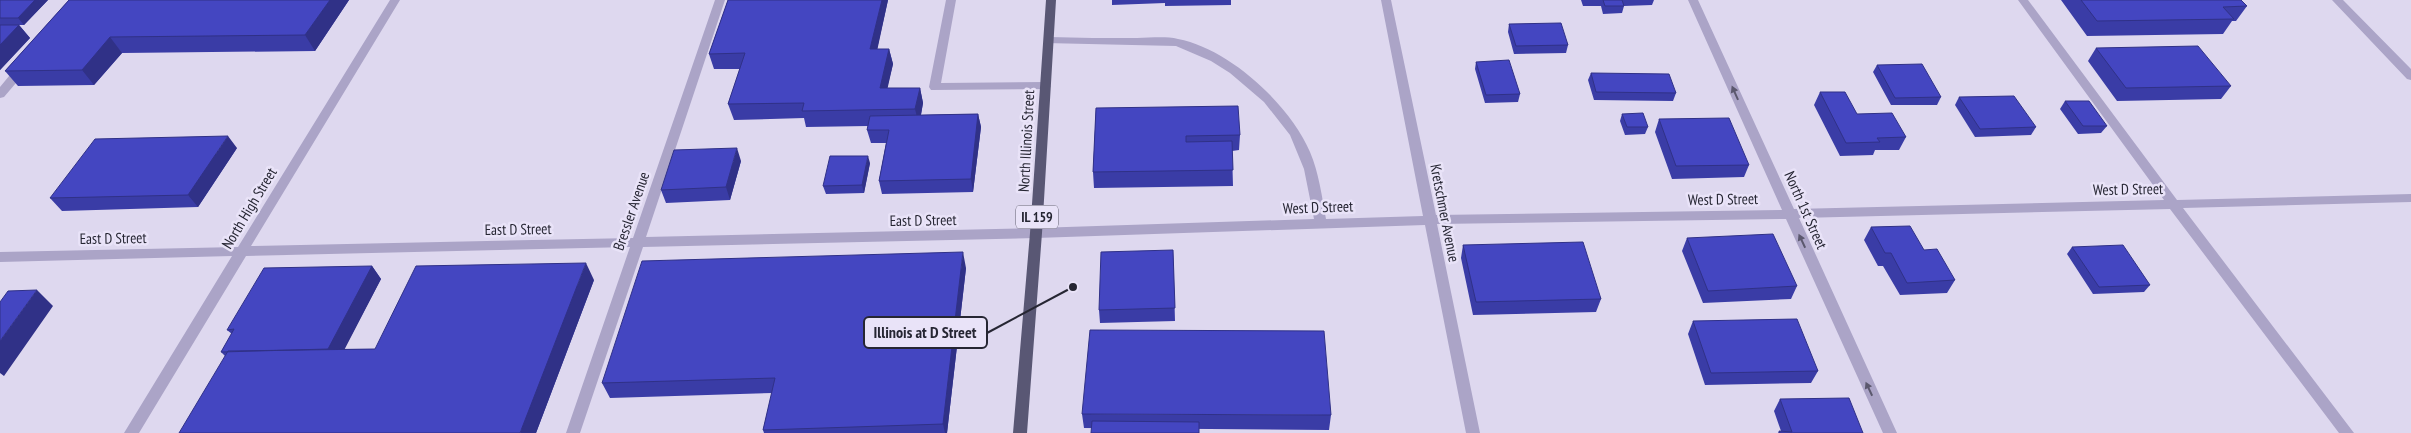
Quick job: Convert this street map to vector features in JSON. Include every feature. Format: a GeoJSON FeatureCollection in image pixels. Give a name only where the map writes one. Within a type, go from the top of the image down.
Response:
{"type":"FeatureCollection","features":[{"type":"Feature","properties":{"kind":"main road","name":"North Illinois Street"},"geometry":{"type":"LineString","coordinates":[[1020,433],[1036,233],[1051,0]]}},
{"type":"Feature","properties":{"kind":"street","name":"North High Street"},"geometry":{"type":"LineString","coordinates":[[131,433],[395,0]]}},
{"type":"Feature","properties":{"kind":"street","name":"Bressler Avenue"},"geometry":{"type":"LineString","coordinates":[[573,433],[720,0]]}},
{"type":"Feature","properties":{"kind":"street"},"geometry":{"type":"LineString","coordinates":[[951,0],[935,87],[1045,86]]}},
{"type":"Feature","properties":{"kind":"street","name":"Kretschmer Avenue"},"geometry":{"type":"LineString","coordinates":[[1386,0],[1473,433]]}},
{"type":"Feature","properties":{"kind":"street","name":"North 1st Street"},"geometry":{"type":"LineString","coordinates":[[1693,0],[1890,433]]}},
{"type":"Feature","properties":{"kind":"street"},"geometry":{"type":"LineString","coordinates":[[2023,0],[2173,204],[2347,433]]}},
{"type":"Feature","properties":{"kind":"street"},"geometry":{"type":"LineString","coordinates":[[2337,0],[2411,76]]}},
{"type":"Feature","properties":{"kind":"street"},"geometry":{"type":"LineString","coordinates":[[1049,41],[1177,42],[1196,48],[1221,63],[1278,107],[1304,152],[1322,223]]}},
{"type":"Feature","properties":{"kind":"street"},"geometry":{"type":"LineString","coordinates":[[0,94],[31,58]]}},
{"type":"Feature","properties":{"kind":"street","name":"West D Street"},"geometry":{"type":"LineString","coordinates":[[1036,233],[1429,220],[1790,214],[2411,198]]}},
{"type":"Feature","properties":{"kind":"street","name":"East D Street"},"geometry":{"type":"LineString","coordinates":[[0,257],[1036,233]]}},
{"type":"Feature","properties":{"kind":"building"},"geometry":{"type":"Polygon","coordinates":[[[0,0],[35,0],[18,18],[0,18],[0,0]]]}},
{"type":"Feature","properties":{"kind":"building"},"geometry":{"type":"Polygon","coordinates":[[[69,0],[330,0],[305,35],[110,37],[82,70],[5,71],[69,0]]]}},
{"type":"Feature","properties":{"kind":"building"},"geometry":{"type":"Polygon","coordinates":[[[728,0],[882,0],[870,49],[889,49],[880,88],[920,88],[915,109],[802,111],[804,103],[728,104],[745,53],[709,54],[728,0]]]}},
{"type":"Feature","properties":{"kind":"building"},"geometry":{"type":"Polygon","coordinates":[[[1603,0],[1622,0],[1624,6],[1605,6],[1603,0]]]}},
{"type":"Feature","properties":{"kind":"building"},"geometry":{"type":"Polygon","coordinates":[[[2081,0],[2241,0],[2247,6],[2223,7],[2234,19],[2097,21],[2081,0]]]}},
{"type":"Feature","properties":{"kind":"building"},"geometry":{"type":"Polygon","coordinates":[[[1561,23],[1568,45],[1516,46],[1509,24],[1561,23]]]}},
{"type":"Feature","properties":{"kind":"building"},"geometry":{"type":"Polygon","coordinates":[[[0,25],[19,25],[0,45],[0,25]]]}},
{"type":"Feature","properties":{"kind":"building"},"geometry":{"type":"Polygon","coordinates":[[[2198,46],[2231,86],[2126,88],[2096,48],[2198,46]]]}},
{"type":"Feature","properties":{"kind":"building"},"geometry":{"type":"Polygon","coordinates":[[[1509,60],[1520,94],[1486,95],[1476,62],[1509,60]]]}},
{"type":"Feature","properties":{"kind":"building"},"geometry":{"type":"Polygon","coordinates":[[[1922,64],[1941,97],[1895,98],[1877,65],[1922,64]]]}},
{"type":"Feature","properties":{"kind":"building"},"geometry":{"type":"Polygon","coordinates":[[[1591,73],[1669,74],[1676,93],[1596,92],[1591,73]]]}},
{"type":"Feature","properties":{"kind":"building"},"geometry":{"type":"Polygon","coordinates":[[[1820,92],[1845,92],[1857,114],[1892,113],[1906,137],[1877,138],[1880,142],[1846,143],[1820,92]]]}},
{"type":"Feature","properties":{"kind":"building"},"geometry":{"type":"Polygon","coordinates":[[[2014,96],[2036,127],[1980,129],[1959,97],[2014,96]]]}},
{"type":"Feature","properties":{"kind":"building"},"geometry":{"type":"Polygon","coordinates":[[[2065,101],[2089,101],[2107,126],[2083,126],[2065,101]]]}},
{"type":"Feature","properties":{"kind":"building"},"geometry":{"type":"Polygon","coordinates":[[[1238,106],[1240,135],[1186,136],[1186,142],[1232,141],[1233,170],[1093,172],[1096,108],[1238,106]]]}},
{"type":"Feature","properties":{"kind":"building"},"geometry":{"type":"Polygon","coordinates":[[[1643,113],[1648,127],[1627,127],[1622,114],[1643,113]]]}},
{"type":"Feature","properties":{"kind":"building"},"geometry":{"type":"Polygon","coordinates":[[[978,114],[971,179],[879,181],[889,130],[867,130],[870,116],[978,114]]]}},
{"type":"Feature","properties":{"kind":"building"},"geometry":{"type":"Polygon","coordinates":[[[1729,118],[1749,165],[1676,166],[1659,119],[1729,118]]]}},
{"type":"Feature","properties":{"kind":"building"},"geometry":{"type":"Polygon","coordinates":[[[228,136],[188,195],[50,198],[95,139],[228,136]]]}},
{"type":"Feature","properties":{"kind":"building"},"geometry":{"type":"Polygon","coordinates":[[[737,148],[726,187],[661,190],[674,150],[737,148]]]}},
{"type":"Feature","properties":{"kind":"building"},"geometry":{"type":"Polygon","coordinates":[[[830,156],[868,156],[862,185],[823,186],[830,156]]]}},
{"type":"Feature","properties":{"kind":"building"},"geometry":{"type":"Polygon","coordinates":[[[1910,226],[1924,250],[1937,249],[1955,280],[1907,283],[1891,253],[1885,253],[1871,227],[1910,226]]]}},
{"type":"Feature","properties":{"kind":"building"},"geometry":{"type":"Polygon","coordinates":[[[1773,234],[1797,286],[1708,291],[1687,238],[1773,234]]]}},
{"type":"Feature","properties":{"kind":"building"},"geometry":{"type":"Polygon","coordinates":[[[1583,242],[1601,299],[1476,302],[1463,245],[1583,242]]]}},
{"type":"Feature","properties":{"kind":"building"},"geometry":{"type":"Polygon","coordinates":[[[2123,245],[2150,285],[2099,287],[2072,247],[2123,245]]]}},
{"type":"Feature","properties":{"kind":"building"},"geometry":{"type":"Polygon","coordinates":[[[1173,250],[1175,308],[1099,310],[1101,252],[1173,250]]]}},
{"type":"Feature","properties":{"kind":"building"},"geometry":{"type":"Polygon","coordinates":[[[963,252],[943,424],[763,430],[775,378],[602,383],[642,261],[963,252]]]}},
{"type":"Feature","properties":{"kind":"building"},"geometry":{"type":"Polygon","coordinates":[[[586,263],[520,433],[179,433],[228,351],[375,349],[416,266],[586,263]]]}},
{"type":"Feature","properties":{"kind":"building"},"geometry":{"type":"Polygon","coordinates":[[[372,266],[328,349],[221,352],[234,329],[227,330],[264,268],[372,266]]]}},
{"type":"Feature","properties":{"kind":"building"},"geometry":{"type":"Polygon","coordinates":[[[37,290],[0,341],[0,302],[8,291],[37,290]]]}},
{"type":"Feature","properties":{"kind":"building"},"geometry":{"type":"Polygon","coordinates":[[[1797,319],[1818,371],[1711,373],[1693,321],[1797,319]]]}},
{"type":"Feature","properties":{"kind":"building"},"geometry":{"type":"Polygon","coordinates":[[[1090,330],[1324,331],[1331,415],[1082,414],[1090,330]]]}},
{"type":"Feature","properties":{"kind":"building"},"geometry":{"type":"Polygon","coordinates":[[[1849,398],[1863,433],[1780,433],[1779,431],[1792,432],[1780,399],[1849,398]]]}},
{"type":"Feature","properties":{"kind":"building"},"geometry":{"type":"Polygon","coordinates":[[[1092,421],[1199,422],[1199,433],[1091,433],[1092,421]]]}},
{"type":"Feature","properties":{"kind":"place","name":"Illinois at D Street"},"geometry":{"type":"Point","coordinates":[1073,287]}}]}
